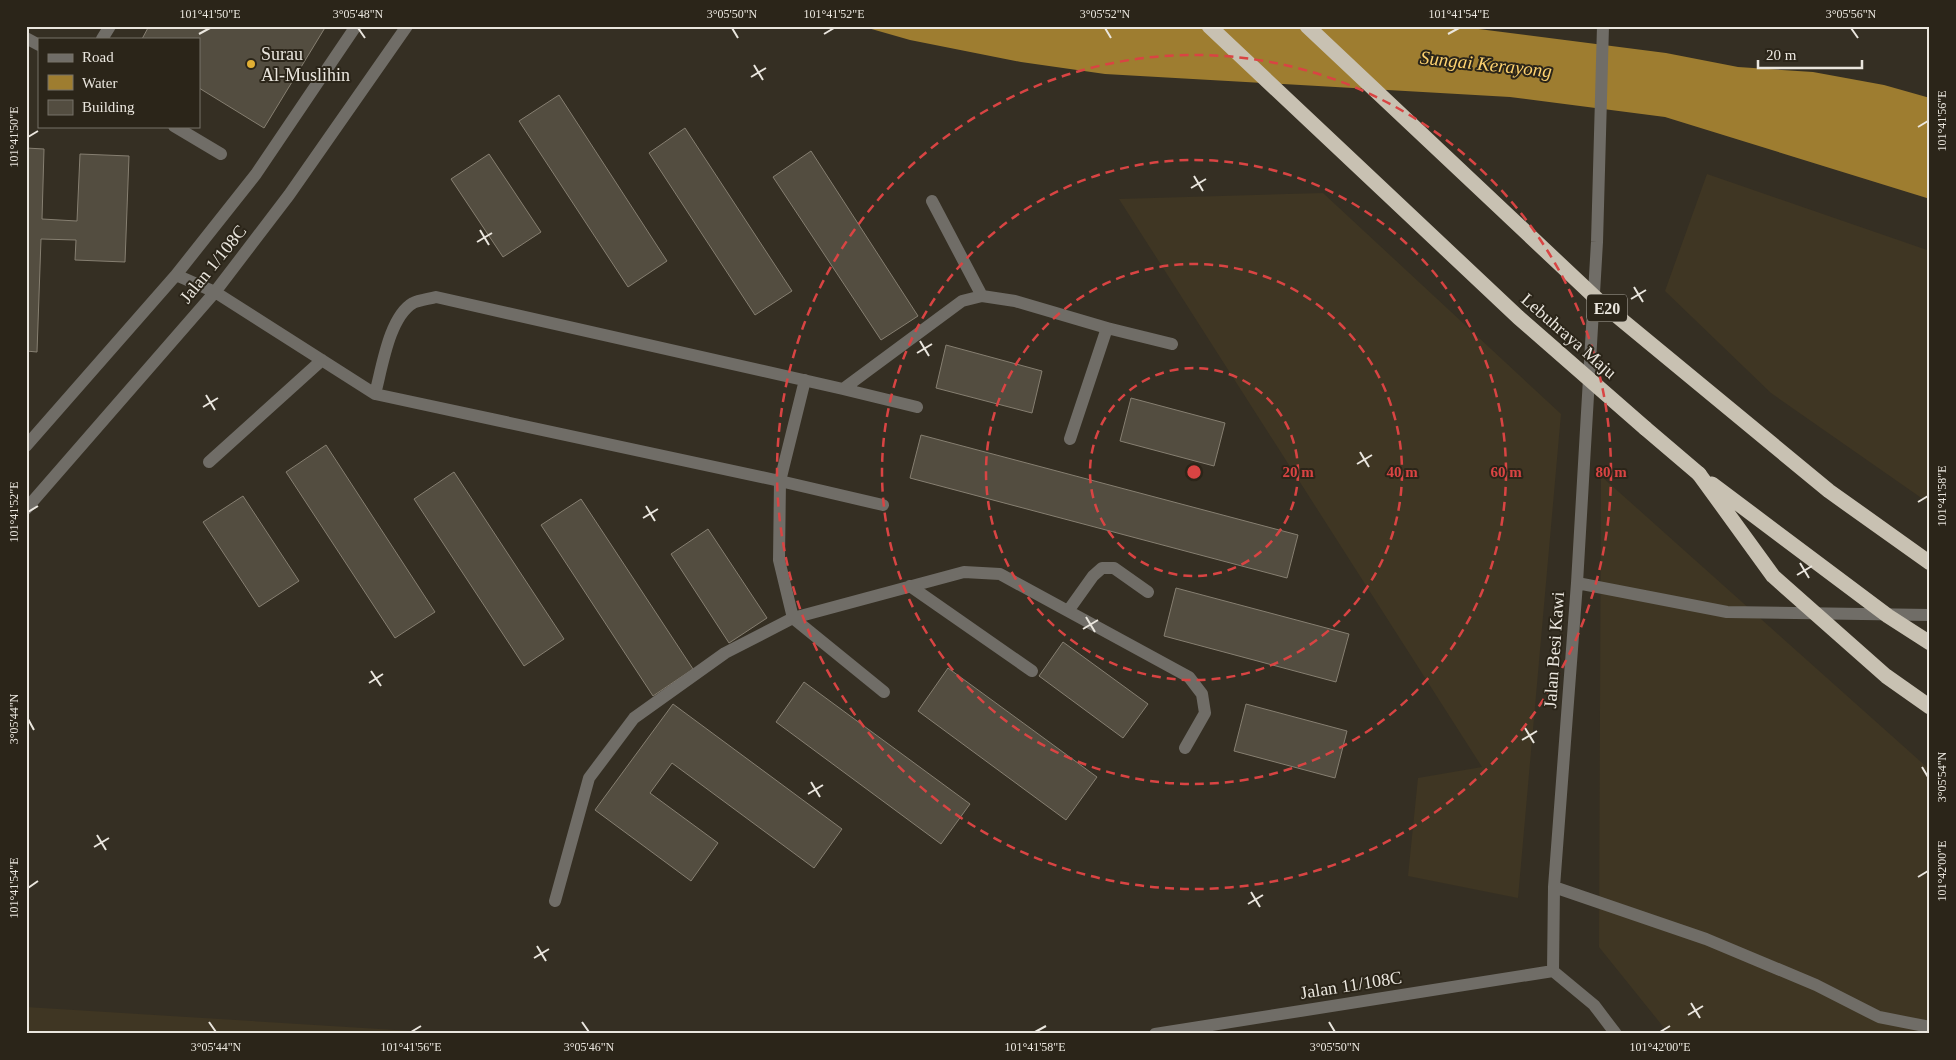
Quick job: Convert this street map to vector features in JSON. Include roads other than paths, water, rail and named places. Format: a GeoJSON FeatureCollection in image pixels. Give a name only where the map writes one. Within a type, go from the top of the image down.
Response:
{"type":"FeatureCollection","features":[{"type":"Feature","properties":{"kind":"highway","name":"Lebuhraya Maju"},"geometry":{"type":"LineString","coordinates":[[1209,26],[1518,317],[1699,474],[1888,616],[1930,643]]}},
{"type":"Feature","properties":{"kind":"highway","name":"E20"},"geometry":{"type":"LineString","coordinates":[[1307,26],[1600,302],[1829,491],[1930,563]]}},
{"type":"Feature","properties":{"kind":"highway"},"geometry":{"type":"LineString","coordinates":[[1699,474],[1773,576],[1886,676],[1930,707]]}},
{"type":"Feature","properties":{"kind":"street"},"geometry":{"type":"LineString","coordinates":[[103,38],[110,26]]}},
{"type":"Feature","properties":{"kind":"street","name":"Jalan 1/108C"},"geometry":{"type":"LineString","coordinates":[[26,446],[176,275],[256,174],[356,26]]}},
{"type":"Feature","properties":{"kind":"street","name":"Jalan 1/108C"},"geometry":{"type":"LineString","coordinates":[[26,509],[216,292],[289,195],[407,26]]}},
{"type":"Feature","properties":{"kind":"street","name":"Jalan Besi Kawi"},"geometry":{"type":"LineString","coordinates":[[1553,972],[1554,887],[1577,583],[1597,242],[1603,26]]}},
{"type":"Feature","properties":{"kind":"street"},"geometry":{"type":"LineString","coordinates":[[26,38],[38,44]]}},
{"type":"Feature","properties":{"kind":"street"},"geometry":{"type":"LineString","coordinates":[[177,128],[221,154]]}},
{"type":"Feature","properties":{"kind":"street"},"geometry":{"type":"LineString","coordinates":[[932,201],[982,296]]}},
{"type":"Feature","properties":{"kind":"street"},"geometry":{"type":"LineString","coordinates":[[176,275],[216,292],[375,394],[883,505]]}},
{"type":"Feature","properties":{"kind":"street"},"geometry":{"type":"LineString","coordinates":[[843,389],[962,301],[982,296],[1015,301],[1107,328],[1172,344]]}},
{"type":"Feature","properties":{"kind":"street"},"geometry":{"type":"LineString","coordinates":[[375,394],[394,327],[400,314],[414,303],[436,297],[805,380],[916,407]]}},
{"type":"Feature","properties":{"kind":"street"},"geometry":{"type":"LineString","coordinates":[[1070,439],[1107,328]]}},
{"type":"Feature","properties":{"kind":"street"},"geometry":{"type":"LineString","coordinates":[[209,462],[322,360]]}},
{"type":"Feature","properties":{"kind":"street"},"geometry":{"type":"LineString","coordinates":[[805,380],[780,481],[779,560],[793,618],[884,692]]}},
{"type":"Feature","properties":{"kind":"street"},"geometry":{"type":"LineString","coordinates":[[1068,611],[1093,576],[1102,568],[1114,568],[1148,592]]}},
{"type":"Feature","properties":{"kind":"street"},"geometry":{"type":"LineString","coordinates":[[555,901],[589,778],[634,718],[725,653],[793,618],[964,572],[1000,574],[1189,677],[1202,694],[1205,713],[1185,748]]}},
{"type":"Feature","properties":{"kind":"street"},"geometry":{"type":"LineString","coordinates":[[1577,583],[1727,612],[1930,615]]}},
{"type":"Feature","properties":{"kind":"street"},"geometry":{"type":"LineString","coordinates":[[910,586],[1032,670]]}},
{"type":"Feature","properties":{"kind":"street"},"geometry":{"type":"LineString","coordinates":[[1554,887],[1706,939],[1816,985],[1879,1017],[1930,1027]]}},
{"type":"Feature","properties":{"kind":"street"},"geometry":{"type":"LineString","coordinates":[[1553,972],[1594,1005],[1616,1034]]}},
{"type":"Feature","properties":{"kind":"street","name":"Jalan 11/108C"},"geometry":{"type":"LineString","coordinates":[[1154,1034],[1553,972]]}},
{"type":"Feature","properties":{"kind":"water","name":"Sungai Kerayong"},"geometry":{"type":"Polygon","coordinates":[[[861,26],[1455,26],[1666,53],[1738,67],[1813,72],[1884,85],[1930,98],[1930,199],[1665,117],[1510,97],[1105,74],[1021,62],[910,40],[861,26]]]}},
{"type":"Feature","properties":{"kind":"place","name":"Surau Al-Muslihin"},"geometry":{"type":"Point","coordinates":[251,64]}}]}
